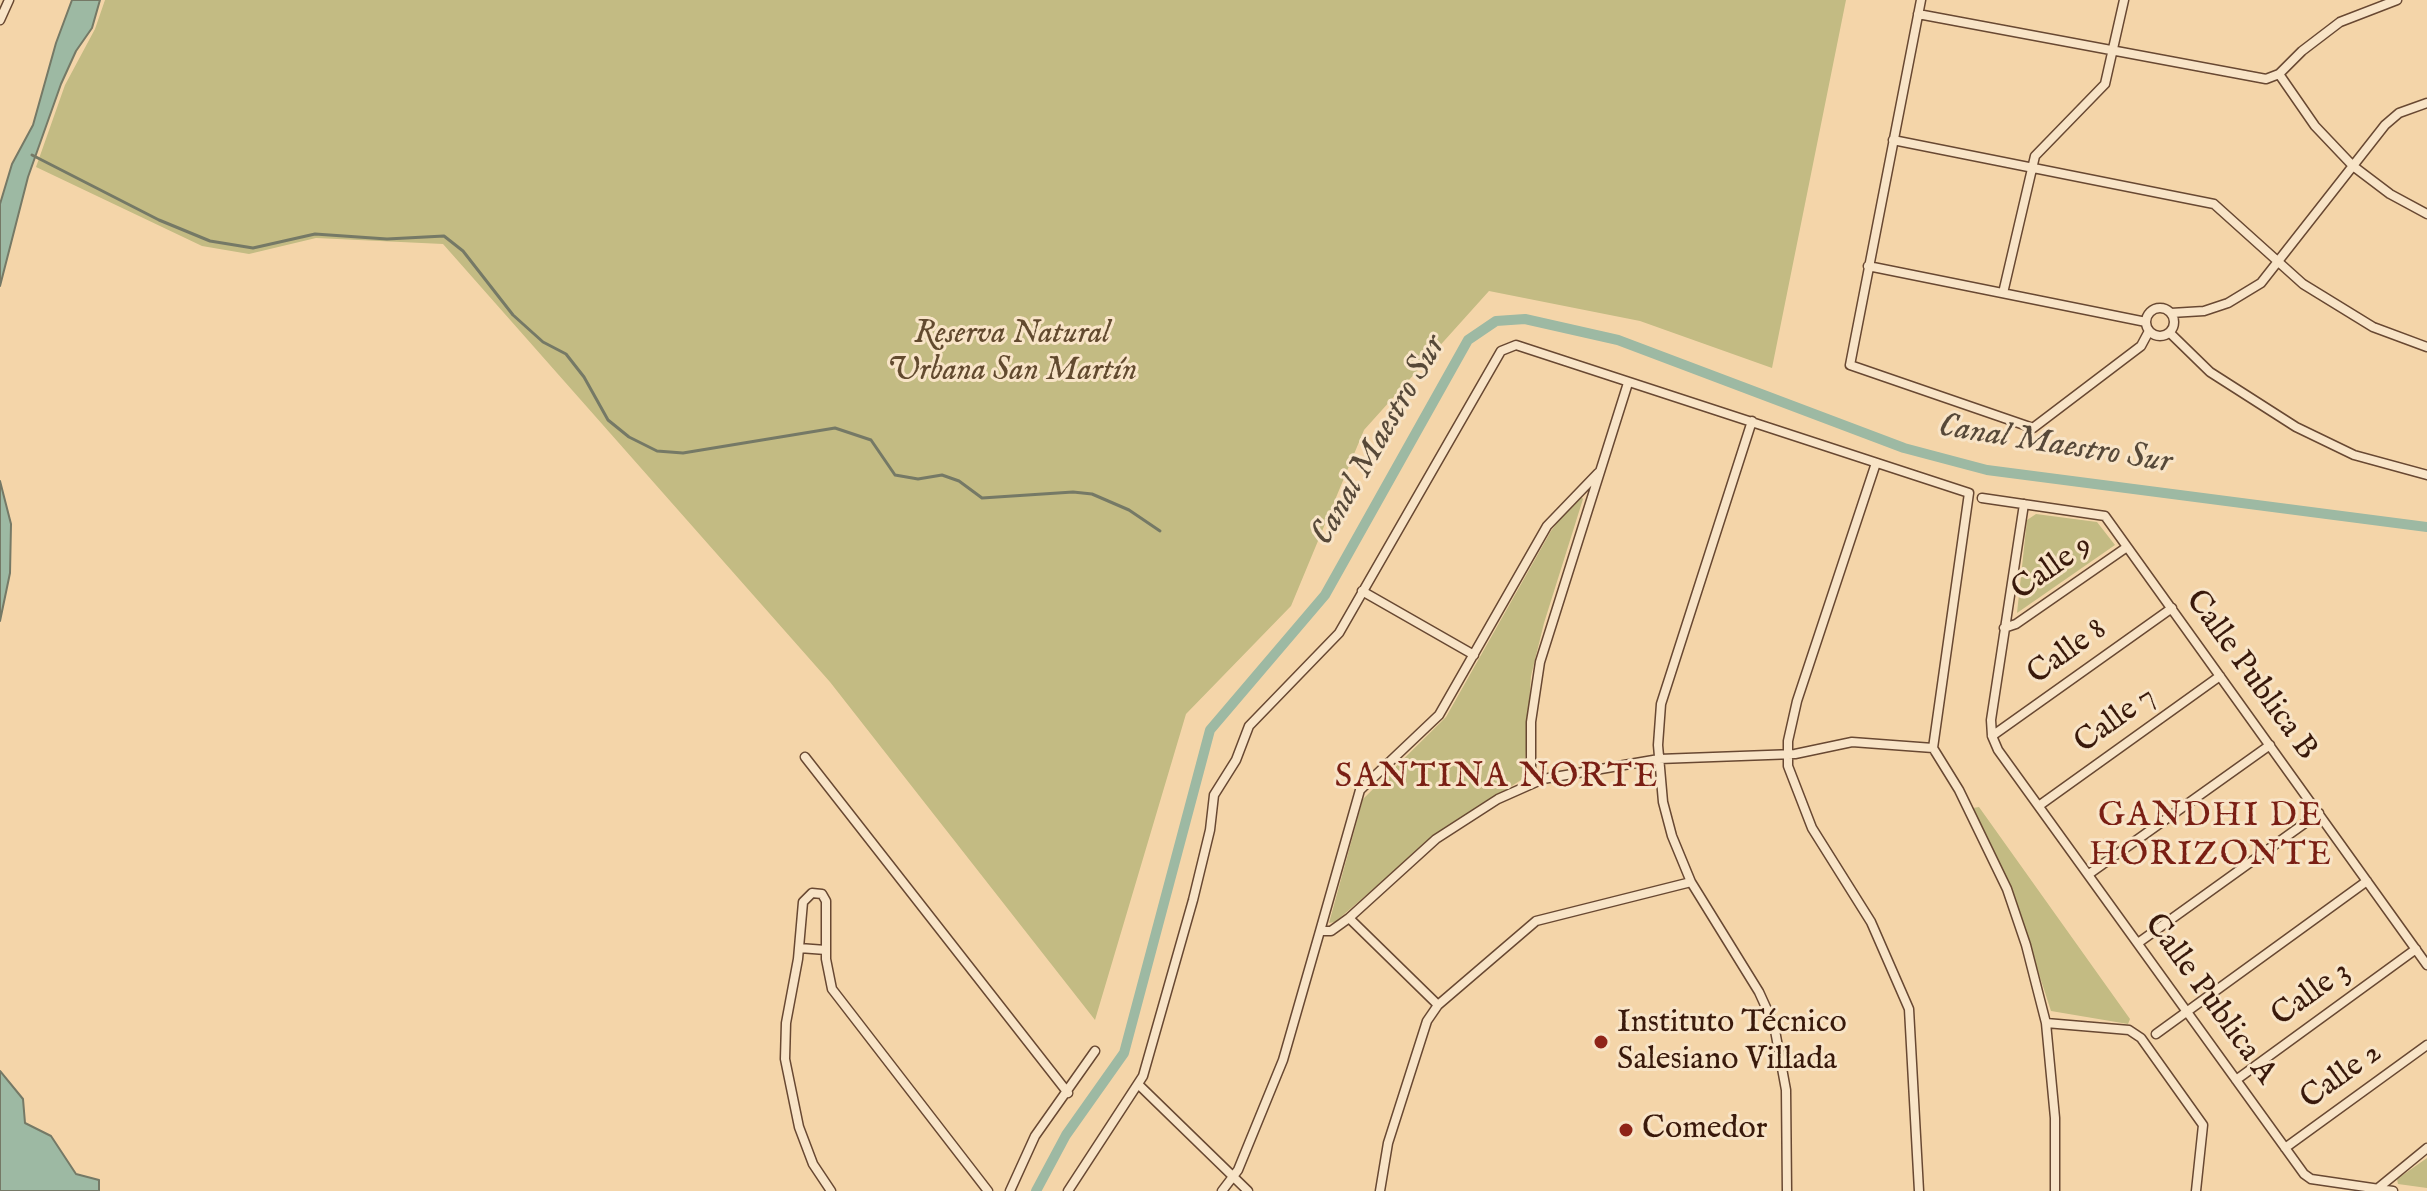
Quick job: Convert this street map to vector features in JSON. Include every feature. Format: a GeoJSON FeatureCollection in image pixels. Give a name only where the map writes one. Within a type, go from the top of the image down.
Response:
{"type":"FeatureCollection","features":[{"type":"Feature","properties":{"kind":"street"},"geometry":{"type":"LineString","coordinates":[[0,20],[9,0]]}},
{"type":"Feature","properties":{"kind":"street"},"geometry":{"type":"LineString","coordinates":[[1921,0],[1850,365],[2026,428],[2043,424],[2141,346],[2153,310],[2163,308],[2171,313],[2204,311],[2228,303],[2261,283],[2392,118],[2427,103]]}},
{"type":"Feature","properties":{"kind":"street"},"geometry":{"type":"LineString","coordinates":[[2003,293],[2030,167],[2039,149],[2105,84],[2124,0]]}},
{"type":"Feature","properties":{"kind":"street"},"geometry":{"type":"LineString","coordinates":[[1918,14],[2266,79],[2279,74],[2302,51],[2340,22],[2392,1]]}},
{"type":"Feature","properties":{"kind":"street"},"geometry":{"type":"LineString","coordinates":[[2279,74],[2315,126],[2353,166],[2390,194],[2427,214]]}},
{"type":"Feature","properties":{"kind":"street"},"geometry":{"type":"LineString","coordinates":[[1893,140],[2214,204],[2278,265],[2349,315],[2427,347]]}},
{"type":"Feature","properties":{"kind":"street"},"geometry":{"type":"LineString","coordinates":[[1868,266],[2148,327],[2157,336],[2170,333],[2174,326],[2171,313]]}},
{"type":"Feature","properties":{"kind":"street"},"geometry":{"type":"LineString","coordinates":[[2170,333],[2210,372],[2296,427],[2354,455],[2427,475]]}},
{"type":"Feature","properties":{"kind":"street"},"geometry":{"type":"LineString","coordinates":[[1068,1191],[1139,1085],[1193,900],[1210,830],[1214,795],[1236,760],[1253,720],[1336,637],[1505,347],[1516,345],[1967,490],[1970,496],[1933,748],[1959,790],[2007,889],[2026,945],[2046,1023],[2055,1118],[2055,1191]]}},
{"type":"Feature","properties":{"kind":"street"},"geometry":{"type":"LineString","coordinates":[[1531,782],[1528,766],[1532,706],[1540,662],[1628,383]]}},
{"type":"Feature","properties":{"kind":"street"},"geometry":{"type":"LineString","coordinates":[[1752,421],[1665,688],[1659,759],[1667,821],[1691,882],[1759,992],[1774,1025],[1786,1090],[1787,1191]]}},
{"type":"Feature","properties":{"kind":"street"},"geometry":{"type":"LineString","coordinates":[[1876,463],[1797,701],[1787,755],[1791,780],[1804,812],[1871,922],[1909,1009],[1919,1191]]}},
{"type":"Feature","properties":{"kind":"street"},"geometry":{"type":"LineString","coordinates":[[1222,1191],[1234,1175],[1283,1060],[1358,793],[1434,721],[1547,526],[1582,485],[1598,473]]}},
{"type":"Feature","properties":{"kind":"street","name":"Calle Publica B"},"geometry":{"type":"LineString","coordinates":[[1982,498],[2102,515],[2427,965]]}},
{"type":"Feature","properties":{"kind":"street"},"geometry":{"type":"LineString","coordinates":[[1992,736],[1991,720],[2024,504]]}},
{"type":"Feature","properties":{"kind":"street","name":"Calle 9"},"geometry":{"type":"LineString","coordinates":[[2004,628],[2016,624],[2127,547]]}},
{"type":"Feature","properties":{"kind":"street"},"geometry":{"type":"LineString","coordinates":[[1362,591],[1474,655]]}},
{"type":"Feature","properties":{"kind":"street","name":"Calle 8"},"geometry":{"type":"LineString","coordinates":[[1992,736],[2172,608]]}},
{"type":"Feature","properties":{"kind":"street","name":"Calle 7"},"geometry":{"type":"LineString","coordinates":[[2040,805],[2220,676]]}},
{"type":"Feature","properties":{"kind":"street","name":"Calle Publica A"},"geometry":{"type":"LineString","coordinates":[[1992,736],[2307,1177],[2393,1191]]}},
{"type":"Feature","properties":{"kind":"street"},"geometry":{"type":"LineString","coordinates":[[1320,931],[1331,931],[1349,918],[1436,839],[1531,782],[1659,759],[1787,755],[1852,742],[1933,748]]}},
{"type":"Feature","properties":{"kind":"street"},"geometry":{"type":"LineString","coordinates":[[2089,874],[2270,745]]}},
{"type":"Feature","properties":{"kind":"street"},"geometry":{"type":"LineString","coordinates":[[805,757],[1068,1093]]}},
{"type":"Feature","properties":{"kind":"street"},"geometry":{"type":"LineString","coordinates":[[2138,943],[2319,813]]}},
{"type":"Feature","properties":{"kind":"street"},"geometry":{"type":"LineString","coordinates":[[2156,1034],[2367,881]]}},
{"type":"Feature","properties":{"kind":"street"},"geometry":{"type":"LineString","coordinates":[[1380,1191],[1388,1143],[1427,1021],[1438,1005],[1536,921],[1691,882]]}},
{"type":"Feature","properties":{"kind":"street"},"geometry":{"type":"LineString","coordinates":[[831,1191],[806,1147],[787,1079],[786,1023],[799,948],[803,902],[808,894],[817,893],[826,901],[829,982],[839,1000],[988,1191]]}},
{"type":"Feature","properties":{"kind":"street"},"geometry":{"type":"LineString","coordinates":[[1349,918],[1438,1005]]}},
{"type":"Feature","properties":{"kind":"street"},"geometry":{"type":"LineString","coordinates":[[799,948],[826,950]]}},
{"type":"Feature","properties":{"kind":"street","name":"Calle 3"},"geometry":{"type":"LineString","coordinates":[[2236,1080],[2416,949]]}},
{"type":"Feature","properties":{"kind":"street"},"geometry":{"type":"LineString","coordinates":[[2046,1023],[2129,1030],[2141,1038],[2203,1125],[2196,1191]]}},
{"type":"Feature","properties":{"kind":"street","name":"Calle 2"},"geometry":{"type":"LineString","coordinates":[[2285,1148],[2427,1045]]}},
{"type":"Feature","properties":{"kind":"street"},"geometry":{"type":"LineString","coordinates":[[1010,1191],[1026,1151],[1095,1051]]}},
{"type":"Feature","properties":{"kind":"street"},"geometry":{"type":"LineString","coordinates":[[1139,1085],[1248,1191]]}},
{"type":"Feature","properties":{"kind":"street"},"geometry":{"type":"LineString","coordinates":[[2377,1189],[2427,1148]]}},
{"type":"Feature","properties":{"kind":"green space","name":"Reserva Natural Urbana San Martín"},"geometry":{"type":"Polygon","coordinates":[[[105,0],[1846,0],[1772,368],[1640,321],[1489,291],[1364,430],[1291,606],[1186,714],[1095,1020],[830,682],[443,244],[316,238],[249,254],[202,246],[36,167],[65,85],[95,29],[105,0]]]}},
{"type":"Feature","properties":{"kind":"green space"},"geometry":{"type":"Polygon","coordinates":[[[1579,494],[1583,499],[1544,623],[1531,676],[1524,778],[1431,839],[1335,922],[1329,923],[1363,799],[1446,717],[1551,531],[1579,494]]]}},
{"type":"Feature","properties":{"kind":"green space"},"geometry":{"type":"Polygon","coordinates":[[[2036,514],[2097,522],[2115,545],[2017,613],[2027,520],[2036,514]]]}},
{"type":"Feature","properties":{"kind":"green space"},"geometry":{"type":"Polygon","coordinates":[[[1979,807],[2130,1019],[2128,1024],[2051,1011],[2013,894],[1973,808],[1979,807]]]}},
{"type":"Feature","properties":{"kind":"green space"},"geometry":{"type":"Polygon","coordinates":[[[2427,1158],[2427,1188],[2398,1184],[2397,1179],[2427,1158]]]}},
{"type":"Feature","properties":{"kind":"shaded area"},"geometry":{"type":"Polygon","coordinates":[[[72,0],[100,0],[92,28],[76,51],[61,84],[28,177],[0,286],[0,204],[12,164],[33,125],[56,43],[72,0]]]}},
{"type":"Feature","properties":{"kind":"shaded area"},"geometry":{"type":"Polygon","coordinates":[[[0,481],[11,524],[10,573],[0,621],[0,481]]]}},
{"type":"Feature","properties":{"kind":"shaded area"},"geometry":{"type":"Polygon","coordinates":[[[0,1071],[23,1099],[25,1123],[51,1136],[76,1174],[99,1180],[99,1191],[0,1191],[0,1071]]]}},
{"type":"Feature","properties":{"kind":"waterway"},"geometry":{"type":"LineString","coordinates":[[32,155],[159,220],[210,241],[253,248],[315,234],[387,239],[444,236],[463,251],[513,315],[543,342],[566,354],[584,377],[608,420],[629,437],[657,451],[683,453],[835,428],[871,440],[895,475],[918,479],[942,475],[959,481],[982,498],[1073,492],[1092,494],[1129,510],[1160,531]]}},
{"type":"Feature","properties":{"kind":"waterway","name":"Canal Maestro Sur"},"geometry":{"type":"LineString","coordinates":[[1036,1191],[1066,1135],[1124,1053],[1210,730],[1325,595],[1468,340],[1496,321],[1525,319],[1618,340],[1904,448],[1987,470],[2427,527]]}},
{"type":"Feature","properties":{"kind":"place","name":"Instituto Técnico Salesiano Villada"},"geometry":{"type":"Point","coordinates":[1601,1042]}},
{"type":"Feature","properties":{"kind":"place","name":"Comedor"},"geometry":{"type":"Point","coordinates":[1626,1130]}},
{"type":"Feature","properties":{"kind":"district","name":"SANTINA NORTE"},"geometry":{"type":"Point","coordinates":[1497,779]}},
{"type":"Feature","properties":{"kind":"district","name":"GANDHI DE HORIZONTE"},"geometry":{"type":"Point","coordinates":[2211,838]}}]}
